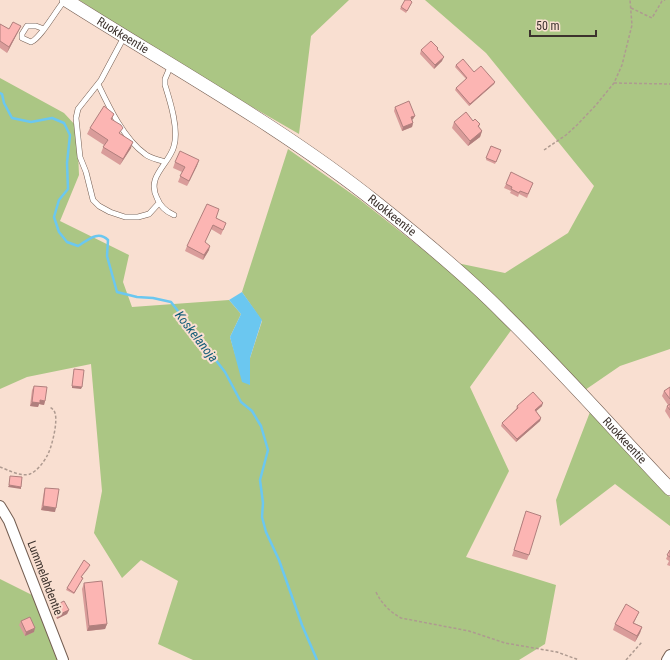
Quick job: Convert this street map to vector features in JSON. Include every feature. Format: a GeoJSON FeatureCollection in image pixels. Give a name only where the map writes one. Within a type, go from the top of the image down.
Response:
{"type":"FeatureCollection","features":[{"type":"Feature","properties":{"kind":"street","name":"Ruokkeentie"},"geometry":{"type":"LineString","coordinates":[[65,0],[276,131],[323,163],[378,204],[454,267],[520,330],[670,489]]}},
{"type":"Feature","properties":{"kind":"street","name":"Lummelahdentie"},"geometry":{"type":"LineString","coordinates":[[0,506],[9,521],[63,660]]}},
{"type":"Feature","properties":{"kind":"street"},"geometry":{"type":"LineString","coordinates":[[667,660],[670,655]]}},
{"type":"Feature","properties":{"kind":"lane"},"geometry":{"type":"LineString","coordinates":[[44,29],[65,0]]}},
{"type":"Feature","properties":{"kind":"lane"},"geometry":{"type":"LineString","coordinates":[[124,37],[98,84],[78,109],[76,118],[80,156],[86,172],[92,200],[99,206],[110,212],[125,217],[138,217],[149,214],[159,203]]}},
{"type":"Feature","properties":{"kind":"lane"},"geometry":{"type":"LineString","coordinates":[[171,65],[165,79],[165,85],[174,120],[174,144],[172,152],[155,179],[153,185],[154,193],[159,203],[174,216]]}},
{"type":"Feature","properties":{"kind":"lane"},"geometry":{"type":"LineString","coordinates":[[98,84],[114,116],[135,145],[155,160],[165,162]]}},
{"type":"Feature","properties":{"kind":"path"},"geometry":{"type":"LineString","coordinates":[[544,150],[571,130],[596,105],[614,83],[622,65],[632,25],[630,0]]}},
{"type":"Feature","properties":{"kind":"path"},"geometry":{"type":"LineString","coordinates":[[631,8],[652,18],[662,1],[665,0]]}},
{"type":"Feature","properties":{"kind":"path"},"geometry":{"type":"LineString","coordinates":[[614,83],[670,84]]}},
{"type":"Feature","properties":{"kind":"path"},"geometry":{"type":"LineString","coordinates":[[0,467],[18,474],[30,474],[38,468],[47,456],[55,429],[56,414],[52,408],[49,407]]}},
{"type":"Feature","properties":{"kind":"path"},"geometry":{"type":"LineString","coordinates":[[376,592],[385,607],[401,618],[469,631],[505,643],[557,652],[579,660]]}},
{"type":"Feature","properties":{"kind":"path"},"geometry":{"type":"LineString","coordinates":[[626,660],[642,642]]}},
{"type":"Feature","properties":{"kind":"green space"},"geometry":{"type":"Polygon","coordinates":[[[79,0],[349,0],[311,36],[299,134],[193,73],[79,0]]]}},
{"type":"Feature","properties":{"kind":"green space"},"geometry":{"type":"Polygon","coordinates":[[[425,0],[670,0],[670,349],[620,366],[585,390],[457,263],[505,273],[568,233],[594,186],[486,53],[425,0]]]}},
{"type":"Feature","properties":{"kind":"green space"},"geometry":{"type":"Polygon","coordinates":[[[0,78],[64,113],[77,127],[79,175],[60,221],[129,255],[123,282],[132,307],[229,300],[241,314],[230,337],[235,354],[250,385],[250,358],[262,321],[242,292],[288,149],[359,199],[454,274],[512,329],[470,387],[509,471],[466,557],[556,585],[545,644],[519,660],[193,660],[158,644],[178,581],[141,560],[122,578],[94,533],[102,491],[91,364],[27,377],[0,389],[0,78]]]}},
{"type":"Feature","properties":{"kind":"green space"},"geometry":{"type":"Polygon","coordinates":[[[590,412],[670,497],[670,526],[615,484],[560,526],[556,500],[590,412]]]}},
{"type":"Feature","properties":{"kind":"green space"},"geometry":{"type":"Polygon","coordinates":[[[0,579],[34,596],[58,660],[0,660],[0,579]]]}},
{"type":"Feature","properties":{"kind":"water"},"geometry":{"type":"Polygon","coordinates":[[[242,292],[262,320],[250,358],[250,385],[242,382],[230,337],[241,314],[229,300],[242,292]]]}},
{"type":"Feature","properties":{"kind":"building"},"geometry":{"type":"Polygon","coordinates":[[[405,0],[410,0],[412,2],[407,11],[401,7],[405,0]]]}},
{"type":"Feature","properties":{"kind":"building"},"geometry":{"type":"Polygon","coordinates":[[[13,22],[21,26],[9,47],[0,41],[0,24],[9,29],[13,22]]]}},
{"type":"Feature","properties":{"kind":"building"},"geometry":{"type":"Polygon","coordinates":[[[431,41],[444,57],[435,65],[421,50],[431,41]]]}},
{"type":"Feature","properties":{"kind":"building"},"geometry":{"type":"Polygon","coordinates":[[[463,59],[474,72],[481,66],[495,82],[470,104],[456,88],[467,78],[456,65],[463,59]]]}},
{"type":"Feature","properties":{"kind":"building"},"geometry":{"type":"Polygon","coordinates":[[[409,101],[415,116],[411,117],[413,123],[403,127],[395,107],[409,101]]]}},
{"type":"Feature","properties":{"kind":"building"},"geometry":{"type":"Polygon","coordinates":[[[104,106],[114,114],[111,119],[123,128],[119,133],[133,142],[123,159],[103,147],[108,140],[90,128],[104,106]]]}},
{"type":"Feature","properties":{"kind":"building"},"geometry":{"type":"Polygon","coordinates":[[[466,112],[473,121],[475,119],[480,124],[478,126],[482,131],[470,141],[454,122],[466,112]]]}},
{"type":"Feature","properties":{"kind":"building"},"geometry":{"type":"Polygon","coordinates":[[[491,146],[501,150],[496,162],[486,158],[491,146]]]}},
{"type":"Feature","properties":{"kind":"building"},"geometry":{"type":"Polygon","coordinates":[[[180,151],[199,160],[189,181],[180,176],[185,167],[175,162],[180,151]]]}},
{"type":"Feature","properties":{"kind":"building"},"geometry":{"type":"Polygon","coordinates":[[[511,172],[533,183],[528,194],[520,191],[519,193],[511,189],[512,187],[506,184],[511,172]]]}},
{"type":"Feature","properties":{"kind":"building"},"geometry":{"type":"Polygon","coordinates":[[[207,204],[219,209],[216,218],[226,223],[223,230],[213,225],[205,242],[210,246],[204,255],[187,246],[207,204]]]}},
{"type":"Feature","properties":{"kind":"building"},"geometry":{"type":"Polygon","coordinates":[[[74,369],[84,370],[82,387],[72,386],[74,369]]]}},
{"type":"Feature","properties":{"kind":"building"},"geometry":{"type":"Polygon","coordinates":[[[34,386],[47,387],[45,401],[40,400],[40,403],[32,402],[34,386]]]}},
{"type":"Feature","properties":{"kind":"building"},"geometry":{"type":"Polygon","coordinates":[[[670,387],[670,399],[664,391],[670,387]]]}},
{"type":"Feature","properties":{"kind":"building"},"geometry":{"type":"Polygon","coordinates":[[[533,392],[543,403],[535,410],[541,418],[517,439],[502,423],[518,408],[517,406],[533,392]]]}},
{"type":"Feature","properties":{"kind":"building"},"geometry":{"type":"Polygon","coordinates":[[[10,476],[22,477],[21,487],[9,485],[10,476]]]}},
{"type":"Feature","properties":{"kind":"building"},"geometry":{"type":"Polygon","coordinates":[[[45,488],[59,489],[56,508],[43,506],[45,488]]]}},
{"type":"Feature","properties":{"kind":"building"},"geometry":{"type":"Polygon","coordinates":[[[526,511],[541,516],[529,555],[514,550],[526,511]]]}},
{"type":"Feature","properties":{"kind":"building"},"geometry":{"type":"Polygon","coordinates":[[[670,550],[670,557],[667,555],[670,550]]]}},
{"type":"Feature","properties":{"kind":"building"},"geometry":{"type":"Polygon","coordinates":[[[84,560],[90,565],[81,577],[83,578],[74,593],[67,588],[84,560]]]}},
{"type":"Feature","properties":{"kind":"building"},"geometry":{"type":"Polygon","coordinates":[[[102,581],[107,624],[89,626],[84,583],[102,581]]]}},
{"type":"Feature","properties":{"kind":"building"},"geometry":{"type":"Polygon","coordinates":[[[64,601],[69,610],[58,615],[54,606],[64,601]]]}},
{"type":"Feature","properties":{"kind":"building"},"geometry":{"type":"Polygon","coordinates":[[[626,604],[639,612],[633,623],[642,627],[637,636],[615,624],[626,604]]]}},
{"type":"Feature","properties":{"kind":"building"},"geometry":{"type":"Polygon","coordinates":[[[30,617],[35,628],[26,632],[21,621],[30,617]]]}},
{"type":"Feature","properties":{"kind":"waterway","name":"Koskelanoja"},"geometry":{"type":"LineString","coordinates":[[0,93],[2,94],[4,103],[12,118],[31,122],[52,118],[64,123],[70,135],[67,163],[68,189],[59,200],[54,217],[59,232],[67,242],[78,246],[97,236],[104,237],[108,240],[107,256],[117,292],[137,297],[153,298],[171,302],[225,372],[241,402],[252,411],[261,426],[268,450],[260,480],[263,503],[262,517],[266,532],[279,560],[302,625],[317,660]]}}]}
